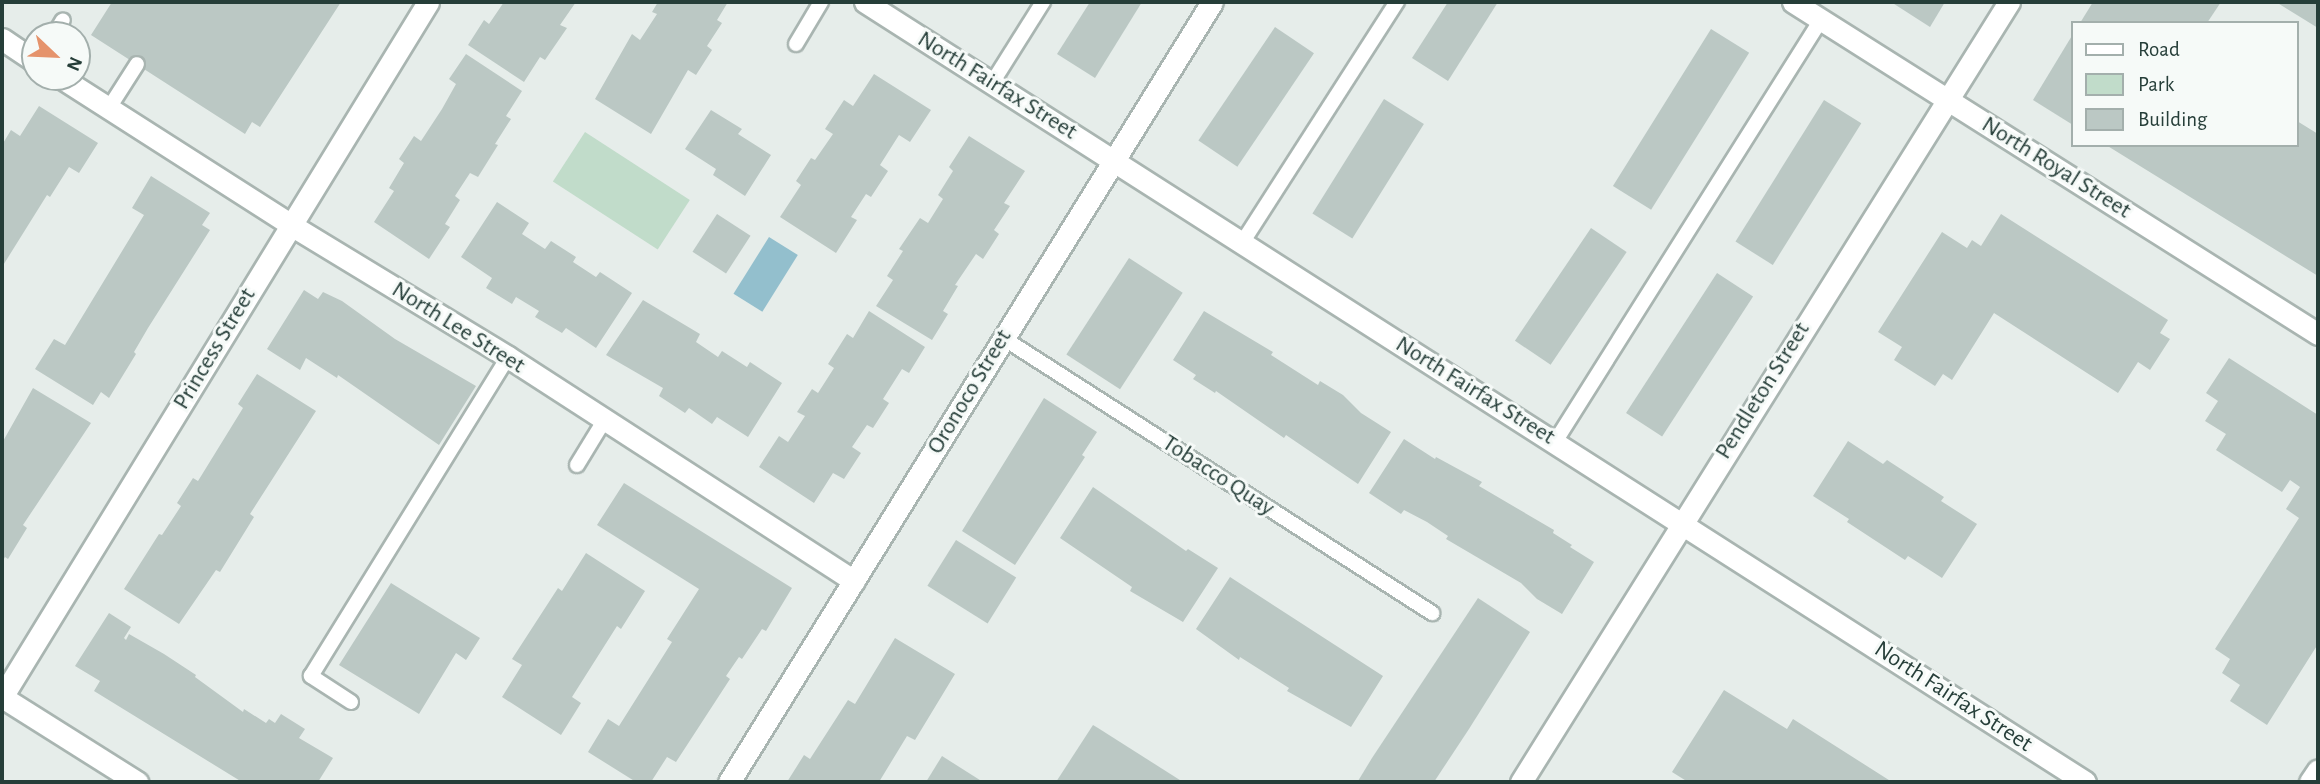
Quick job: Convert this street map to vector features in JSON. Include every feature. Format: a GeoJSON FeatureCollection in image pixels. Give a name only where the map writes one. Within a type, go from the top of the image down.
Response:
{"type":"FeatureCollection","features":[{"type":"Feature","properties":{"kind":"street","name":"Princess Street"},"geometry":{"type":"LineString","coordinates":[[2,697],[428,2]]}},
{"type":"Feature","properties":{"kind":"street","name":"North Fairfax Street"},"geometry":{"type":"LineString","coordinates":[[865,2],[2085,782]]}},
{"type":"Feature","properties":{"kind":"street","name":"Oronoco Street"},"geometry":{"type":"LineString","coordinates":[[729,782],[1212,2]]}},
{"type":"Feature","properties":{"kind":"street","name":"North Royal Street"},"geometry":{"type":"LineString","coordinates":[[1793,2],[2318,334]]}},
{"type":"Feature","properties":{"kind":"street","name":"Pendleton Street"},"geometry":{"type":"LineString","coordinates":[[1521,782],[1681,522],[2009,2]]}},
{"type":"Feature","properties":{"kind":"street"},"geometry":{"type":"LineString","coordinates":[[3,44],[21,54]]}},
{"type":"Feature","properties":{"kind":"street","name":"North Lee Street"},"geometry":{"type":"LineString","coordinates":[[82,91],[291,225],[508,357],[854,581]]}},
{"type":"Feature","properties":{"kind":"street"},"geometry":{"type":"LineString","coordinates":[[2,697],[137,782]]}},
{"type":"Feature","properties":{"kind":"street"},"geometry":{"type":"LineString","coordinates":[[2311,782],[2318,770]]}},
{"type":"Feature","properties":{"kind":"lane"},"geometry":{"type":"LineString","coordinates":[[796,44],[821,2]]}},
{"type":"Feature","properties":{"kind":"lane"},"geometry":{"type":"LineString","coordinates":[[992,83],[1043,2]]}},
{"type":"Feature","properties":{"kind":"lane"},"geometry":{"type":"LineString","coordinates":[[1242,243],[1397,2]]}},
{"type":"Feature","properties":{"kind":"lane"},"geometry":{"type":"LineString","coordinates":[[1555,442],[1821,19]]}},
{"type":"Feature","properties":{"kind":"lane"},"geometry":{"type":"LineString","coordinates":[[109,108],[137,64]]}},
{"type":"Feature","properties":{"kind":"lane","name":"Tobacco Quay"},"geometry":{"type":"LineString","coordinates":[[1003,338],[1432,613]]}},
{"type":"Feature","properties":{"kind":"lane"},"geometry":{"type":"LineString","coordinates":[[351,702],[310,676],[508,357]]}},
{"type":"Feature","properties":{"kind":"lane"},"geometry":{"type":"LineString","coordinates":[[577,465],[604,421]]}},
{"type":"Feature","properties":{"kind":"green space"},"geometry":{"type":"Polygon","coordinates":[[[585,132],[690,200],[658,250],[553,181],[585,132]]]}},
{"type":"Feature","properties":{"kind":"water"},"geometry":{"type":"Polygon","coordinates":[[[769,237],[798,255],[762,312],[733,294],[769,237]]]}},
{"type":"Feature","properties":{"kind":"building"},"geometry":{"type":"Polygon","coordinates":[[[112,2],[341,2],[260,127],[252,122],[245,134],[91,35],[112,2]]]}},
{"type":"Feature","properties":{"kind":"building"},"geometry":{"type":"Polygon","coordinates":[[[504,2],[576,2],[560,25],[567,28],[545,60],[540,57],[524,82],[468,45],[484,20],[489,24],[504,2]]]}},
{"type":"Feature","properties":{"kind":"building"},"geometry":{"type":"Polygon","coordinates":[[[658,2],[728,2],[717,20],[722,23],[707,46],[712,50],[696,75],[688,70],[651,134],[595,99],[632,34],[640,40],[657,14],[652,12],[658,2]]]}},
{"type":"Feature","properties":{"kind":"building"},"geometry":{"type":"Polygon","coordinates":[[[1090,2],[1142,2],[1095,78],[1057,54],[1090,2]]]}},
{"type":"Feature","properties":{"kind":"building"},"geometry":{"type":"Polygon","coordinates":[[[1448,2],[1498,2],[1448,81],[1412,58],[1448,2]]]}},
{"type":"Feature","properties":{"kind":"building"},"geometry":{"type":"Polygon","coordinates":[[[1891,2],[1945,2],[1930,27],[1891,2]]]}},
{"type":"Feature","properties":{"kind":"building"},"geometry":{"type":"Polygon","coordinates":[[[2093,2],[2221,2],[2208,21],[2081,21],[2093,2]]]}},
{"type":"Feature","properties":{"kind":"building"},"geometry":{"type":"Polygon","coordinates":[[[2276,2],[2318,2],[2318,28],[2276,2]]]}},
{"type":"Feature","properties":{"kind":"building"},"geometry":{"type":"Polygon","coordinates":[[[1275,27],[1314,53],[1237,167],[1198,141],[1275,27]]]}},
{"type":"Feature","properties":{"kind":"building"},"geometry":{"type":"Polygon","coordinates":[[[1711,29],[1749,53],[1651,210],[1613,186],[1711,29]]]}},
{"type":"Feature","properties":{"kind":"building"},"geometry":{"type":"Polygon","coordinates":[[[2072,36],[2072,124],[2033,100],[2072,36]]]}},
{"type":"Feature","properties":{"kind":"building"},"geometry":{"type":"Polygon","coordinates":[[[466,54],[522,91],[506,116],[511,119],[495,144],[498,145],[478,177],[470,173],[455,196],[460,200],[445,224],[450,227],[429,259],[374,222],[394,191],[389,188],[404,163],[399,159],[414,136],[421,141],[442,109],[456,84],[449,79],[466,54]]]}},
{"type":"Feature","properties":{"kind":"building"},"geometry":{"type":"Polygon","coordinates":[[[874,74],[931,110],[910,142],[899,135],[880,165],[888,171],[871,197],[866,194],[851,217],[857,220],[836,253],[780,217],[801,185],[796,181],[811,158],[815,160],[833,134],[825,129],[844,100],[853,106],[874,74]]]}},
{"type":"Feature","properties":{"kind":"building"},"geometry":{"type":"Polygon","coordinates":[[[1384,99],[1424,124],[1352,238],[1312,213],[1384,99]]]}},
{"type":"Feature","properties":{"kind":"building"},"geometry":{"type":"Polygon","coordinates":[[[1824,100],[1861,123],[1773,265],[1736,242],[1824,100]]]}},
{"type":"Feature","properties":{"kind":"building"},"geometry":{"type":"Polygon","coordinates":[[[39,106],[98,143],[79,173],[69,167],[50,197],[47,195],[2,267],[2,145],[11,130],[20,136],[39,106]]]}},
{"type":"Feature","properties":{"kind":"building"},"geometry":{"type":"Polygon","coordinates":[[[711,110],[742,129],[738,134],[771,155],[745,196],[713,175],[716,169],[685,149],[711,110]]]}},
{"type":"Feature","properties":{"kind":"building"},"geometry":{"type":"Polygon","coordinates":[[[2299,122],[2318,134],[2318,276],[2109,147],[2299,147],[2299,122]]]}},
{"type":"Feature","properties":{"kind":"building"},"geometry":{"type":"Polygon","coordinates":[[[969,136],[1025,171],[1004,203],[1010,206],[994,230],[999,234],[983,259],[976,254],[955,285],[958,286],[943,311],[948,314],[932,340],[876,306],[893,280],[887,276],[903,251],[899,249],[920,218],[928,223],[943,199],[938,195],[953,171],[949,167],[969,136]]]}},
{"type":"Feature","properties":{"kind":"building"},"geometry":{"type":"Polygon","coordinates":[[[151,176],[210,213],[202,225],[210,230],[148,328],[134,352],[136,354],[109,398],[101,392],[93,405],[35,369],[54,339],[65,345],[144,215],[132,208],[151,176]]]}},
{"type":"Feature","properties":{"kind":"building"},"geometry":{"type":"Polygon","coordinates":[[[497,202],[529,223],[522,234],[545,249],[551,241],[576,257],[573,262],[596,277],[600,272],[632,293],[596,348],[566,328],[562,333],[535,317],[539,311],[516,297],[512,304],[486,288],[492,278],[461,257],[497,202]]]}},
{"type":"Feature","properties":{"kind":"building"},"geometry":{"type":"Polygon","coordinates":[[[717,214],[751,236],[726,274],[692,252],[717,214]]]}},
{"type":"Feature","properties":{"kind":"building"},"geometry":{"type":"Polygon","coordinates":[[[2001,214],[2168,320],[2160,333],[2170,339],[2150,370],[2138,362],[2118,393],[1994,313],[1952,380],[1943,374],[1935,386],[1894,360],[1902,347],[1878,332],[1942,232],[1967,248],[1972,240],[1981,246],[2001,214]]]}},
{"type":"Feature","properties":{"kind":"building"},"geometry":{"type":"Polygon","coordinates":[[[1591,228],[1627,252],[1551,365],[1515,341],[1591,228]]]}},
{"type":"Feature","properties":{"kind":"building"},"geometry":{"type":"Polygon","coordinates":[[[1129,258],[1183,293],[1120,389],[1066,354],[1129,258]]]}},
{"type":"Feature","properties":{"kind":"building"},"geometry":{"type":"Polygon","coordinates":[[[1717,273],[1753,296],[1662,436],[1626,413],[1717,273]]]}},
{"type":"Feature","properties":{"kind":"building"},"geometry":{"type":"Polygon","coordinates":[[[304,290],[318,299],[323,292],[342,301],[395,339],[476,386],[439,445],[338,375],[337,378],[306,358],[300,370],[267,349],[304,290]]]}},
{"type":"Feature","properties":{"kind":"building"},"geometry":{"type":"Polygon","coordinates":[[[643,300],[700,334],[696,342],[718,357],[722,351],[747,367],[750,362],[782,383],[748,437],[717,417],[712,424],[689,408],[685,413],[659,396],[663,388],[606,355],[643,300]]]}},
{"type":"Feature","properties":{"kind":"building"},"geometry":{"type":"Polygon","coordinates":[[[869,311],[925,347],[909,373],[902,369],[883,399],[889,403],[873,428],[867,425],[852,447],[861,453],[844,479],[833,473],[814,503],[759,467],[779,436],[788,442],[805,416],[797,412],[812,389],[818,393],[834,368],[828,364],[847,334],[853,338],[869,311]]]}},
{"type":"Feature","properties":{"kind":"building"},"geometry":{"type":"Polygon","coordinates":[[[1204,311],[1273,352],[1271,355],[1318,385],[1320,381],[1343,395],[1361,413],[1391,432],[1358,484],[1286,435],[1284,438],[1216,391],[1215,393],[1193,379],[1196,375],[1173,360],[1204,311]]]}},
{"type":"Feature","properties":{"kind":"building"},"geometry":{"type":"Polygon","coordinates":[[[2229,358],[2318,415],[2318,644],[2267,725],[2230,701],[2240,685],[2222,673],[2230,659],[2215,649],[2299,518],[2286,509],[2300,487],[2290,480],[2282,492],[2216,450],[2226,434],[2205,421],[2218,401],[2206,393],[2229,358]]]}},
{"type":"Feature","properties":{"kind":"building"},"geometry":{"type":"Polygon","coordinates":[[[257,374],[316,411],[250,514],[254,517],[220,572],[216,570],[179,624],[124,589],[159,534],[162,535],[181,506],[177,503],[193,478],[198,481],[243,408],[238,404],[257,374]]]}},
{"type":"Feature","properties":{"kind":"building"},"geometry":{"type":"Polygon","coordinates":[[[33,388],[91,423],[23,525],[27,528],[8,559],[5,557],[2,562],[2,443],[33,388]]]}},
{"type":"Feature","properties":{"kind":"building"},"geometry":{"type":"Polygon","coordinates":[[[1044,398],[1097,432],[1082,455],[1085,457],[1015,565],[962,531],[1044,398]]]}},
{"type":"Feature","properties":{"kind":"building"},"geometry":{"type":"Polygon","coordinates":[[[1404,439],[1435,459],[1436,457],[1482,482],[1479,486],[1554,530],[1553,533],[1572,545],[1570,547],[1594,562],[1562,614],[1537,599],[1521,583],[1446,539],[1448,536],[1427,522],[1404,510],[1401,514],[1369,493],[1404,439]]]}},
{"type":"Feature","properties":{"kind":"building"},"geometry":{"type":"Polygon","coordinates":[[[1848,441],[1883,464],[1887,460],[1944,497],[1941,501],[1977,524],[1942,578],[1908,556],[1905,560],[1813,496],[1848,441]]]}},
{"type":"Feature","properties":{"kind":"building"},"geometry":{"type":"Polygon","coordinates":[[[624,483],[792,588],[766,631],[762,629],[742,659],[739,657],[726,676],[730,679],[676,762],[667,757],[651,782],[636,782],[588,752],[608,719],[619,726],[672,642],[667,639],[699,589],[597,525],[624,483]]]}},
{"type":"Feature","properties":{"kind":"building"},"geometry":{"type":"Polygon","coordinates":[[[1093,487],[1186,551],[1188,549],[1218,568],[1183,622],[1130,591],[1132,587],[1060,538],[1093,487]]]}},
{"type":"Feature","properties":{"kind":"building"},"geometry":{"type":"Polygon","coordinates":[[[956,540],[1016,578],[988,623],[927,586],[956,540]]]}},
{"type":"Feature","properties":{"kind":"building"},"geometry":{"type":"Polygon","coordinates":[[[586,553],[645,591],[621,629],[617,626],[572,697],[581,703],[561,735],[502,697],[522,665],[512,659],[558,588],[562,591],[586,553]]]}},
{"type":"Feature","properties":{"kind":"building"},"geometry":{"type":"Polygon","coordinates":[[[1230,577],[1383,676],[1351,727],[1287,691],[1289,688],[1240,657],[1239,660],[1196,629],[1230,577]]]}},
{"type":"Feature","properties":{"kind":"building"},"geometry":{"type":"Polygon","coordinates":[[[391,583],[480,638],[466,660],[456,653],[419,714],[339,665],[391,583]]]}},
{"type":"Feature","properties":{"kind":"building"},"geometry":{"type":"Polygon","coordinates":[[[1478,598],[1530,632],[1469,729],[1434,782],[1358,781],[1372,758],[1478,598]]]}},
{"type":"Feature","properties":{"kind":"building"},"geometry":{"type":"Polygon","coordinates":[[[109,613],[131,627],[124,638],[126,640],[129,634],[164,654],[243,712],[244,709],[266,723],[269,719],[275,723],[281,714],[305,729],[299,738],[333,758],[318,782],[242,782],[94,691],[100,681],[75,666],[109,613]]]}},
{"type":"Feature","properties":{"kind":"building"},"geometry":{"type":"Polygon","coordinates":[[[895,638],[955,674],[915,740],[907,736],[879,782],[787,782],[804,755],[810,759],[848,700],[855,704],[895,638]]]}},
{"type":"Feature","properties":{"kind":"building"},"geometry":{"type":"Polygon","coordinates":[[[1724,690],[1787,729],[1793,719],[1892,782],[1688,782],[1672,772],[1724,690]]]}},
{"type":"Feature","properties":{"kind":"building"},"geometry":{"type":"Polygon","coordinates":[[[1093,725],[1098,728],[1183,782],[1056,782],[1093,725]]]}},
{"type":"Feature","properties":{"kind":"building"},"geometry":{"type":"Polygon","coordinates":[[[942,756],[983,782],[926,782],[942,756]]]}}]}
